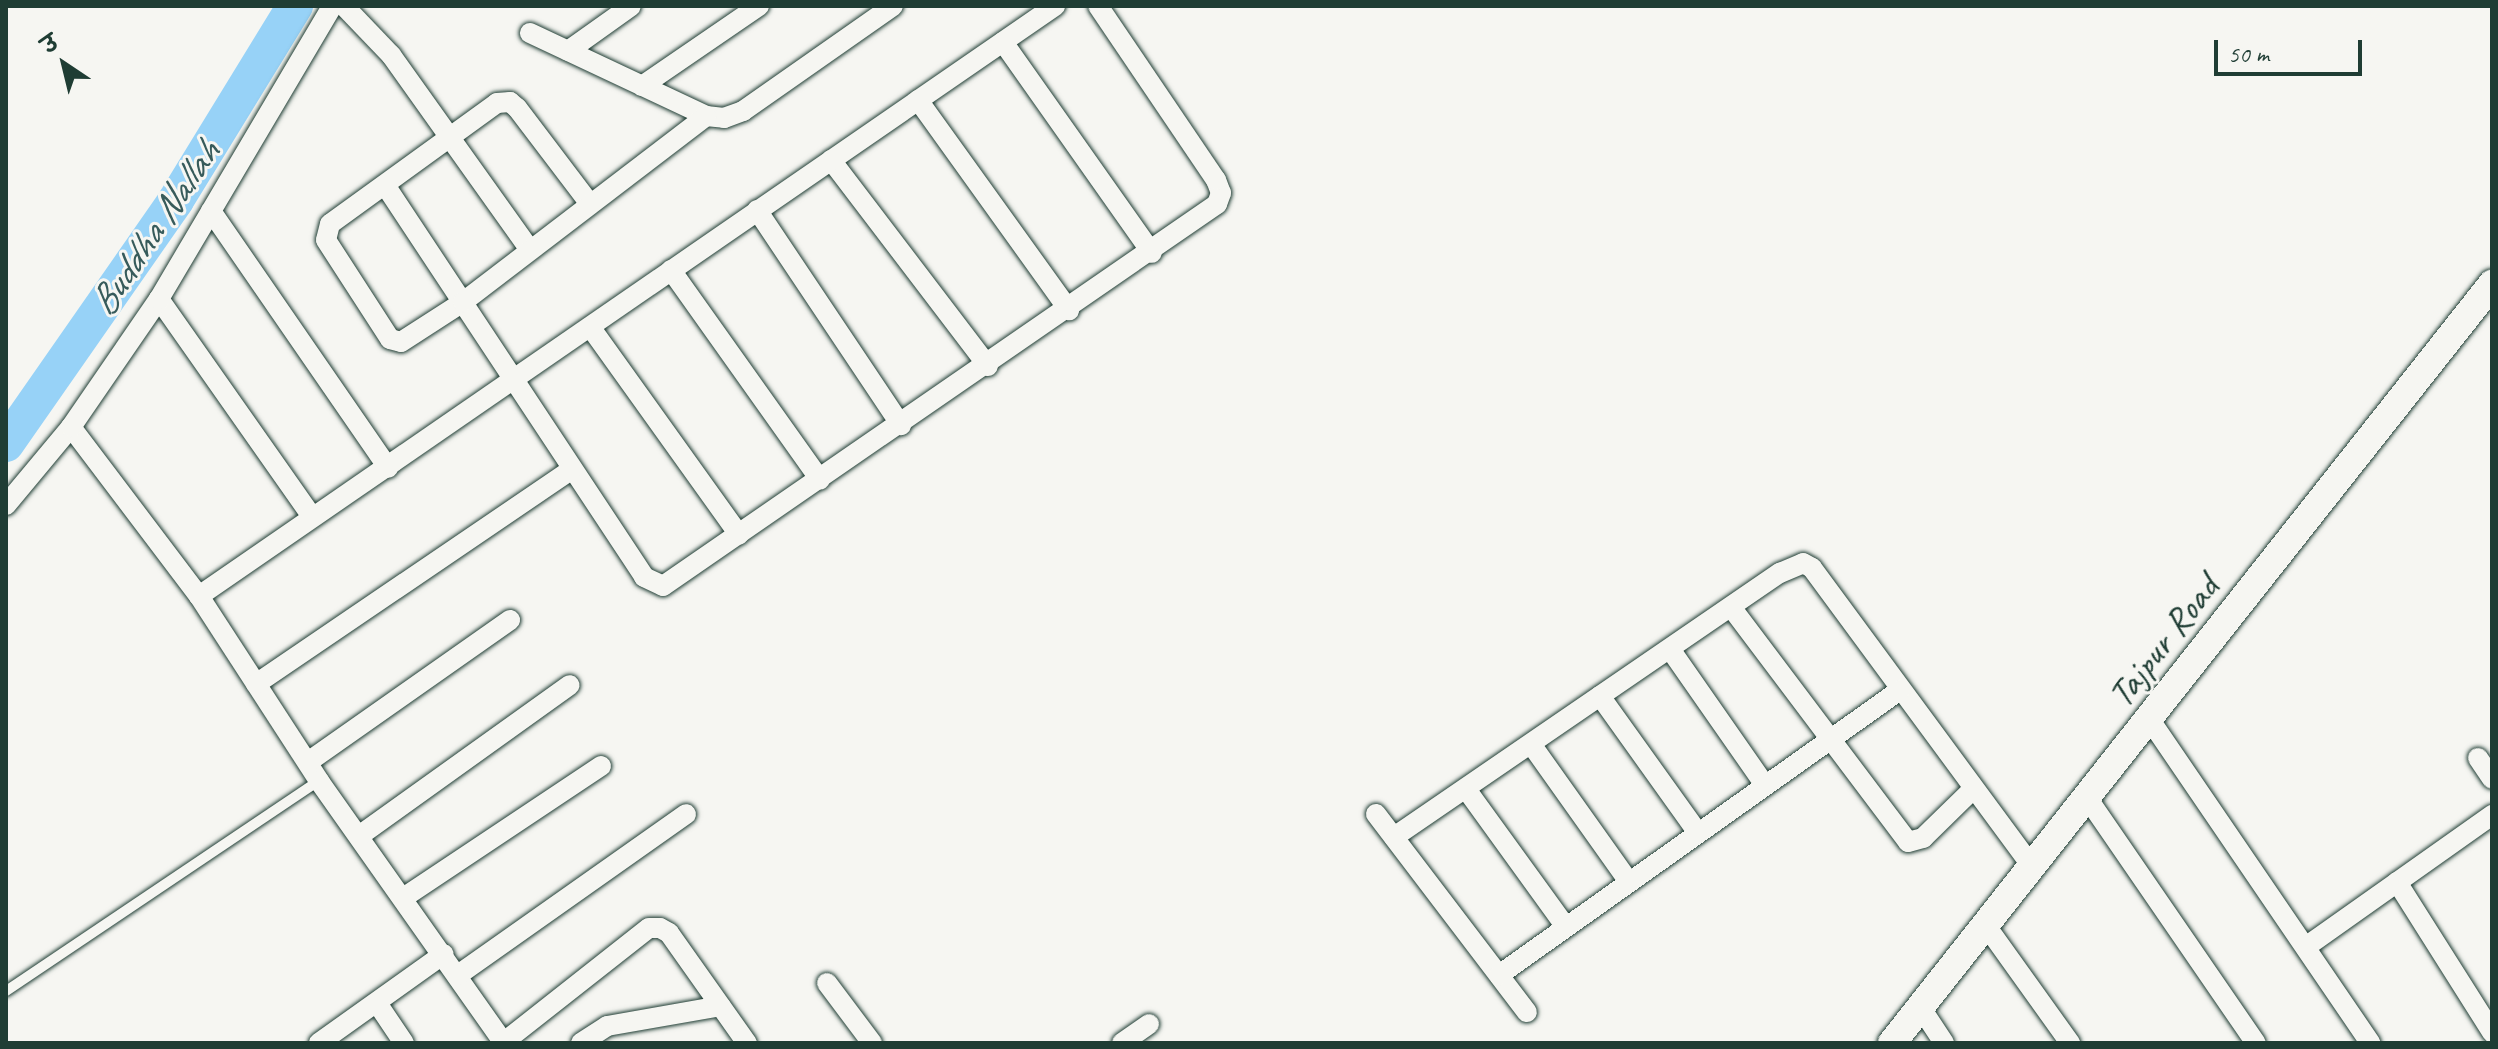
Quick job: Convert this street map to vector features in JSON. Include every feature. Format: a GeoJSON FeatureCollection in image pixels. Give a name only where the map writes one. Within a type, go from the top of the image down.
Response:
{"type":"FeatureCollection","features":[{"type":"Feature","properties":{"kind":"main road","name":"Tajpur Road"},"geometry":{"type":"LineString","coordinates":[[1892,1043],[1987,927],[2492,284]]}},
{"type":"Feature","properties":{"kind":"street"},"geometry":{"type":"LineString","coordinates":[[6,505],[71,427],[159,299],[332,6]]}},
{"type":"Feature","properties":{"kind":"street"},"geometry":{"type":"LineString","coordinates":[[344,6],[391,55],[530,250]]}},
{"type":"Feature","properties":{"kind":"street"},"geometry":{"type":"LineString","coordinates":[[568,51],[631,6]]}},
{"type":"Feature","properties":{"kind":"street"},"geometry":{"type":"LineString","coordinates":[[642,86],[759,6]]}},
{"type":"Feature","properties":{"kind":"street"},"geometry":{"type":"LineString","coordinates":[[530,33],[706,116],[724,118],[743,111],[893,6]]}},
{"type":"Feature","properties":{"kind":"street"},"geometry":{"type":"LineString","coordinates":[[199,596],[311,515],[388,468],[1055,6]]}},
{"type":"Feature","properties":{"kind":"street"},"geometry":{"type":"LineString","coordinates":[[385,185],[644,577],[656,587],[739,535],[988,366],[1152,253],[1217,204],[1221,193],[1098,6]]}},
{"type":"Feature","properties":{"kind":"street"},"geometry":{"type":"LineString","coordinates":[[1003,42],[1152,253]]}},
{"type":"Feature","properties":{"kind":"street"},"geometry":{"type":"LineString","coordinates":[[918,100],[1069,310]]}},
{"type":"Feature","properties":{"kind":"street"},"geometry":{"type":"LineString","coordinates":[[590,204],[510,102],[497,103],[330,224],[326,240],[390,339],[411,338],[463,302],[706,116]]}},
{"type":"Feature","properties":{"kind":"street"},"geometry":{"type":"LineString","coordinates":[[831,160],[988,366]]}},
{"type":"Feature","properties":{"kind":"street"},"geometry":{"type":"LineString","coordinates":[[757,210],[901,425]]}},
{"type":"Feature","properties":{"kind":"street"},"geometry":{"type":"LineString","coordinates":[[211,211],[388,468]]}},
{"type":"Feature","properties":{"kind":"street"},"geometry":{"type":"LineString","coordinates":[[671,270],[820,480]]}},
{"type":"Feature","properties":{"kind":"street"},"geometry":{"type":"LineString","coordinates":[[159,299],[311,515]]}},
{"type":"Feature","properties":{"kind":"street"},"geometry":{"type":"LineString","coordinates":[[591,328],[739,535]]}},
{"type":"Feature","properties":{"kind":"street"},"geometry":{"type":"LineString","coordinates":[[71,427],[199,596],[319,781],[504,1043],[649,928],[669,933],[747,1043]]}},
{"type":"Feature","properties":{"kind":"street"},"geometry":{"type":"LineString","coordinates":[[256,684],[572,469]]}},
{"type":"Feature","properties":{"kind":"street"},"geometry":{"type":"LineString","coordinates":[[1394,837],[1731,607],[1803,563],[1812,568],[2033,868]]}},
{"type":"Feature","properties":{"kind":"street"},"geometry":{"type":"LineString","coordinates":[[1731,607],[1908,842],[1923,838],[1974,788]]}},
{"type":"Feature","properties":{"kind":"street"},"geometry":{"type":"LineString","coordinates":[[308,762],[510,620]]}},
{"type":"Feature","properties":{"kind":"street"},"geometry":{"type":"LineString","coordinates":[[1670,649],[1765,785]]}},
{"type":"Feature","properties":{"kind":"street"},"geometry":{"type":"LineString","coordinates":[[359,836],[570,685]]}},
{"type":"Feature","properties":{"kind":"street"},"geometry":{"type":"LineString","coordinates":[[1499,975],[1901,689]]}},
{"type":"Feature","properties":{"kind":"street"},"geometry":{"type":"LineString","coordinates":[[1600,696],[1698,833]]}},
{"type":"Feature","properties":{"kind":"street"},"geometry":{"type":"LineString","coordinates":[[2150,720],[2307,946],[2370,1043]]}},
{"type":"Feature","properties":{"kind":"street"},"geometry":{"type":"LineString","coordinates":[[1531,744],[1629,882]]}},
{"type":"Feature","properties":{"kind":"street"},"geometry":{"type":"LineString","coordinates":[[2478,758],[2492,779]]}},
{"type":"Feature","properties":{"kind":"street"},"geometry":{"type":"LineString","coordinates":[[403,898],[601,766]]}},
{"type":"Feature","properties":{"kind":"street"},"geometry":{"type":"LineString","coordinates":[[1466,789],[1565,926]]}},
{"type":"Feature","properties":{"kind":"street"},"geometry":{"type":"LineString","coordinates":[[2088,799],[2256,1043]]}},
{"type":"Feature","properties":{"kind":"street"},"geometry":{"type":"LineString","coordinates":[[458,975],[686,814]]}},
{"type":"Feature","properties":{"kind":"street"},"geometry":{"type":"LineString","coordinates":[[1376,814],[1527,1012]]}},
{"type":"Feature","properties":{"kind":"street"},"geometry":{"type":"LineString","coordinates":[[2307,946],[2492,815]]}},
{"type":"Feature","properties":{"kind":"street"},"geometry":{"type":"LineString","coordinates":[[2397,882],[2492,1032]]}},
{"type":"Feature","properties":{"kind":"street"},"geometry":{"type":"LineString","coordinates":[[1987,927],[2070,1043]]}},
{"type":"Feature","properties":{"kind":"street"},"geometry":{"type":"LineString","coordinates":[[320,1043],[444,954]]}},
{"type":"Feature","properties":{"kind":"street"},"geometry":{"type":"LineString","coordinates":[[827,983],[872,1043]]}},
{"type":"Feature","properties":{"kind":"street"},"geometry":{"type":"LineString","coordinates":[[377,1003],[404,1043]]}},
{"type":"Feature","properties":{"kind":"street"},"geometry":{"type":"LineString","coordinates":[[581,1043],[607,1026],[720,1006]]}},
{"type":"Feature","properties":{"kind":"street"},"geometry":{"type":"LineString","coordinates":[[1921,1008],[1944,1043]]}},
{"type":"Feature","properties":{"kind":"street"},"geometry":{"type":"LineString","coordinates":[[1122,1043],[1149,1024]]}},
{"type":"Feature","properties":{"kind":"lane"},"geometry":{"type":"LineString","coordinates":[[6,991],[319,781]]}},
{"type":"Feature","properties":{"kind":"waterway","name":"Buddha Nallah"},"geometry":{"type":"LineString","coordinates":[[6,444],[176,200],[295,6]]}}]}
